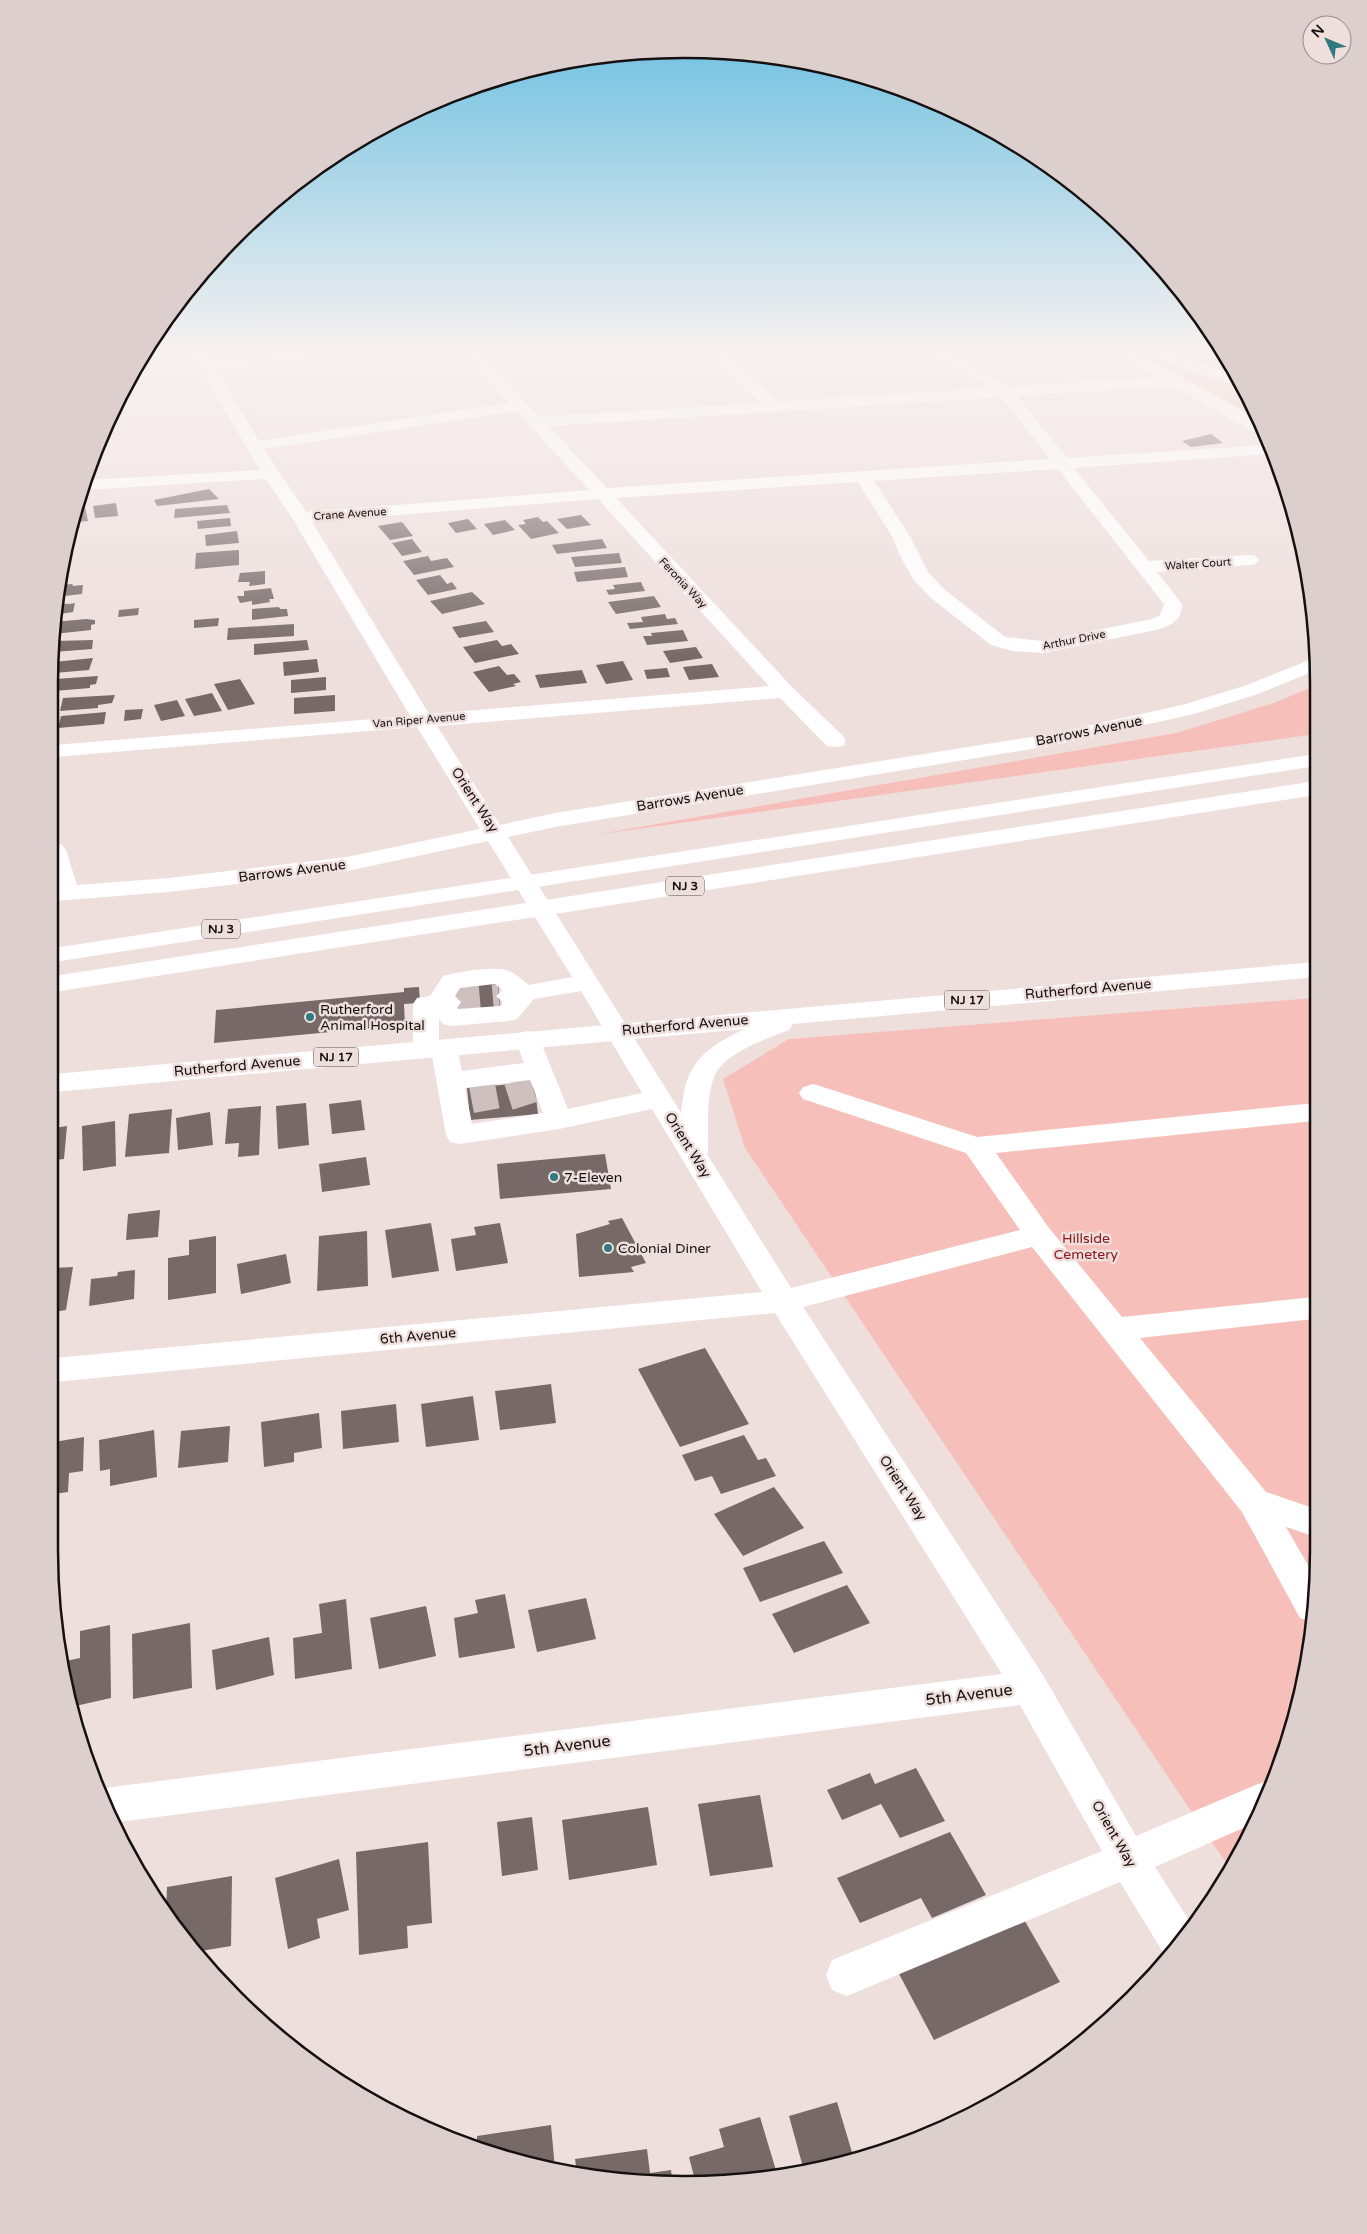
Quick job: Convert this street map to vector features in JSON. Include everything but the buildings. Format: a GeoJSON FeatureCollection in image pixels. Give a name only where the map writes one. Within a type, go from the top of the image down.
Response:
{"type":"FeatureCollection","features":[{"type":"Feature","properties":{"kind":"main road","name":"Orient Way"},"geometry":{"type":"LineString","coordinates":[[257,450],[301,518],[422,719],[496,833],[694,1152],[782,1301],[1030,1687],[1128,1860],[1176,1937]]}},
{"type":"Feature","properties":{"kind":"main road","name":"Feronia Way"},"geometry":{"type":"LineString","coordinates":[[560,450],[785,691],[835,741]]}},
{"type":"Feature","properties":{"kind":"main road","name":"Arthur Drive"},"geometry":{"type":"LineString","coordinates":[[864,478],[902,538],[909,556],[920,575],[938,594],[998,641],[1028,648],[1043,647],[1160,623],[1169,618],[1174,612],[1173,604],[1053,450]]}},
{"type":"Feature","properties":{"kind":"main road","name":"Crane Avenue"},"geometry":{"type":"LineString","coordinates":[[301,518],[601,494],[1264,450]]}},
{"type":"Feature","properties":{"kind":"main road"},"geometry":{"type":"LineString","coordinates":[[90,485],[271,474]]}},
{"type":"Feature","properties":{"kind":"main road","name":"Walter Court"},"geometry":{"type":"LineString","coordinates":[[1146,568],[1250,560]]}},
{"type":"Feature","properties":{"kind":"main road","name":"Barrows Avenue"},"geometry":{"type":"LineString","coordinates":[[61,894],[234,879],[347,864],[555,820],[1024,744],[1118,726],[1231,697],[1309,666]]}},
{"type":"Feature","properties":{"kind":"main road","name":"Van Riper Avenue"},"geometry":{"type":"LineString","coordinates":[[57,751],[422,719],[785,691]]}},
{"type":"Feature","properties":{"kind":"main road","name":"NJ 3"},"geometry":{"type":"LineString","coordinates":[[57,955],[1310,761]]}},
{"type":"Feature","properties":{"kind":"main road","name":"NJ 3"},"geometry":{"type":"LineString","coordinates":[[57,984],[1310,789]]}},
{"type":"Feature","properties":{"kind":"main road"},"geometry":{"type":"LineString","coordinates":[[57,869],[61,894]]}},
{"type":"Feature","properties":{"kind":"main road","name":"Rutherford Avenue"},"geometry":{"type":"LineString","coordinates":[[57,1082],[1310,970]]}},
{"type":"Feature","properties":{"kind":"main road"},"geometry":{"type":"LineString","coordinates":[[501,1005],[452,1018],[446,1002],[452,980],[500,976],[526,994]]}},
{"type":"Feature","properties":{"kind":"main road"},"geometry":{"type":"LineString","coordinates":[[501,1005],[508,1013],[526,994],[588,982]]}},
{"type":"Feature","properties":{"kind":"main road"},"geometry":{"type":"LineString","coordinates":[[446,1002],[426,1004],[435,1048],[451,1081],[460,1135],[490,1124],[530,1120],[559,1120],[660,1098]]}},
{"type":"Feature","properties":{"kind":"main road"},"geometry":{"type":"LineString","coordinates":[[501,1005],[516,1041],[524,1075],[559,1120]]}},
{"type":"Feature","properties":{"kind":"main road"},"geometry":{"type":"LineString","coordinates":[[694,1152],[699,1085],[707,1065],[724,1051],[753,1035],[808,1014]]}},
{"type":"Feature","properties":{"kind":"main road"},"geometry":{"type":"LineString","coordinates":[[451,1081],[481,1081],[524,1075]]}},
{"type":"Feature","properties":{"kind":"main road"},"geometry":{"type":"LineString","coordinates":[[813,1093],[976,1146],[1310,1113]]}},
{"type":"Feature","properties":{"kind":"main road"},"geometry":{"type":"LineString","coordinates":[[976,1146],[1039,1235],[1254,1502],[1307,1598]]}},
{"type":"Feature","properties":{"kind":"main road","name":"6th Avenue"},"geometry":{"type":"LineString","coordinates":[[57,1370],[782,1301],[1039,1235]]}},
{"type":"Feature","properties":{"kind":"main road"},"geometry":{"type":"LineString","coordinates":[[1115,1329],[1310,1308]]}},
{"type":"Feature","properties":{"kind":"main road"},"geometry":{"type":"LineString","coordinates":[[1254,1502],[1310,1521]]}},
{"type":"Feature","properties":{"kind":"main road","name":"5th Avenue"},"geometry":{"type":"LineString","coordinates":[[112,1805],[1030,1687]]}},
{"type":"Feature","properties":{"kind":"main road"},"geometry":{"type":"LineString","coordinates":[[847,1975],[1128,1860],[1256,1804]]}},
{"type":"Feature","properties":{"kind":"green space"},"geometry":{"type":"Polygon","coordinates":[[[1310,688],[1310,735],[594,835],[1176,733],[1274,703],[1310,688]]]}},
{"type":"Feature","properties":{"kind":"green space","name":"Hillside Cemetery"},"geometry":{"type":"Polygon","coordinates":[[[1310,998],[1310,1550],[1308,1591],[1304,1632],[1288,1713],[1262,1790],[1226,1863],[745,1148],[723,1079],[789,1039],[1310,998]]]}},
{"type":"Feature","properties":{"kind":"tunnel"},"geometry":{"type":"LineString","coordinates":[[454,1001],[499,997]]}},
{"type":"Feature","properties":{"kind":"tunnel"},"geometry":{"type":"LineString","coordinates":[[517,1081],[528,1115]]}},
{"type":"Feature","properties":{"kind":"tunnel"},"geometry":{"type":"LineString","coordinates":[[482,1085],[488,1117]]}},
{"type":"Feature","properties":{"kind":"place","name":"Rutherford Animal Hospital"},"geometry":{"type":"Point","coordinates":[310,1017]}},
{"type":"Feature","properties":{"kind":"place","name":"7-Eleven"},"geometry":{"type":"Point","coordinates":[554,1177]}},
{"type":"Feature","properties":{"kind":"place","name":"Colonial Diner"},"geometry":{"type":"Point","coordinates":[608,1248]}}]}
